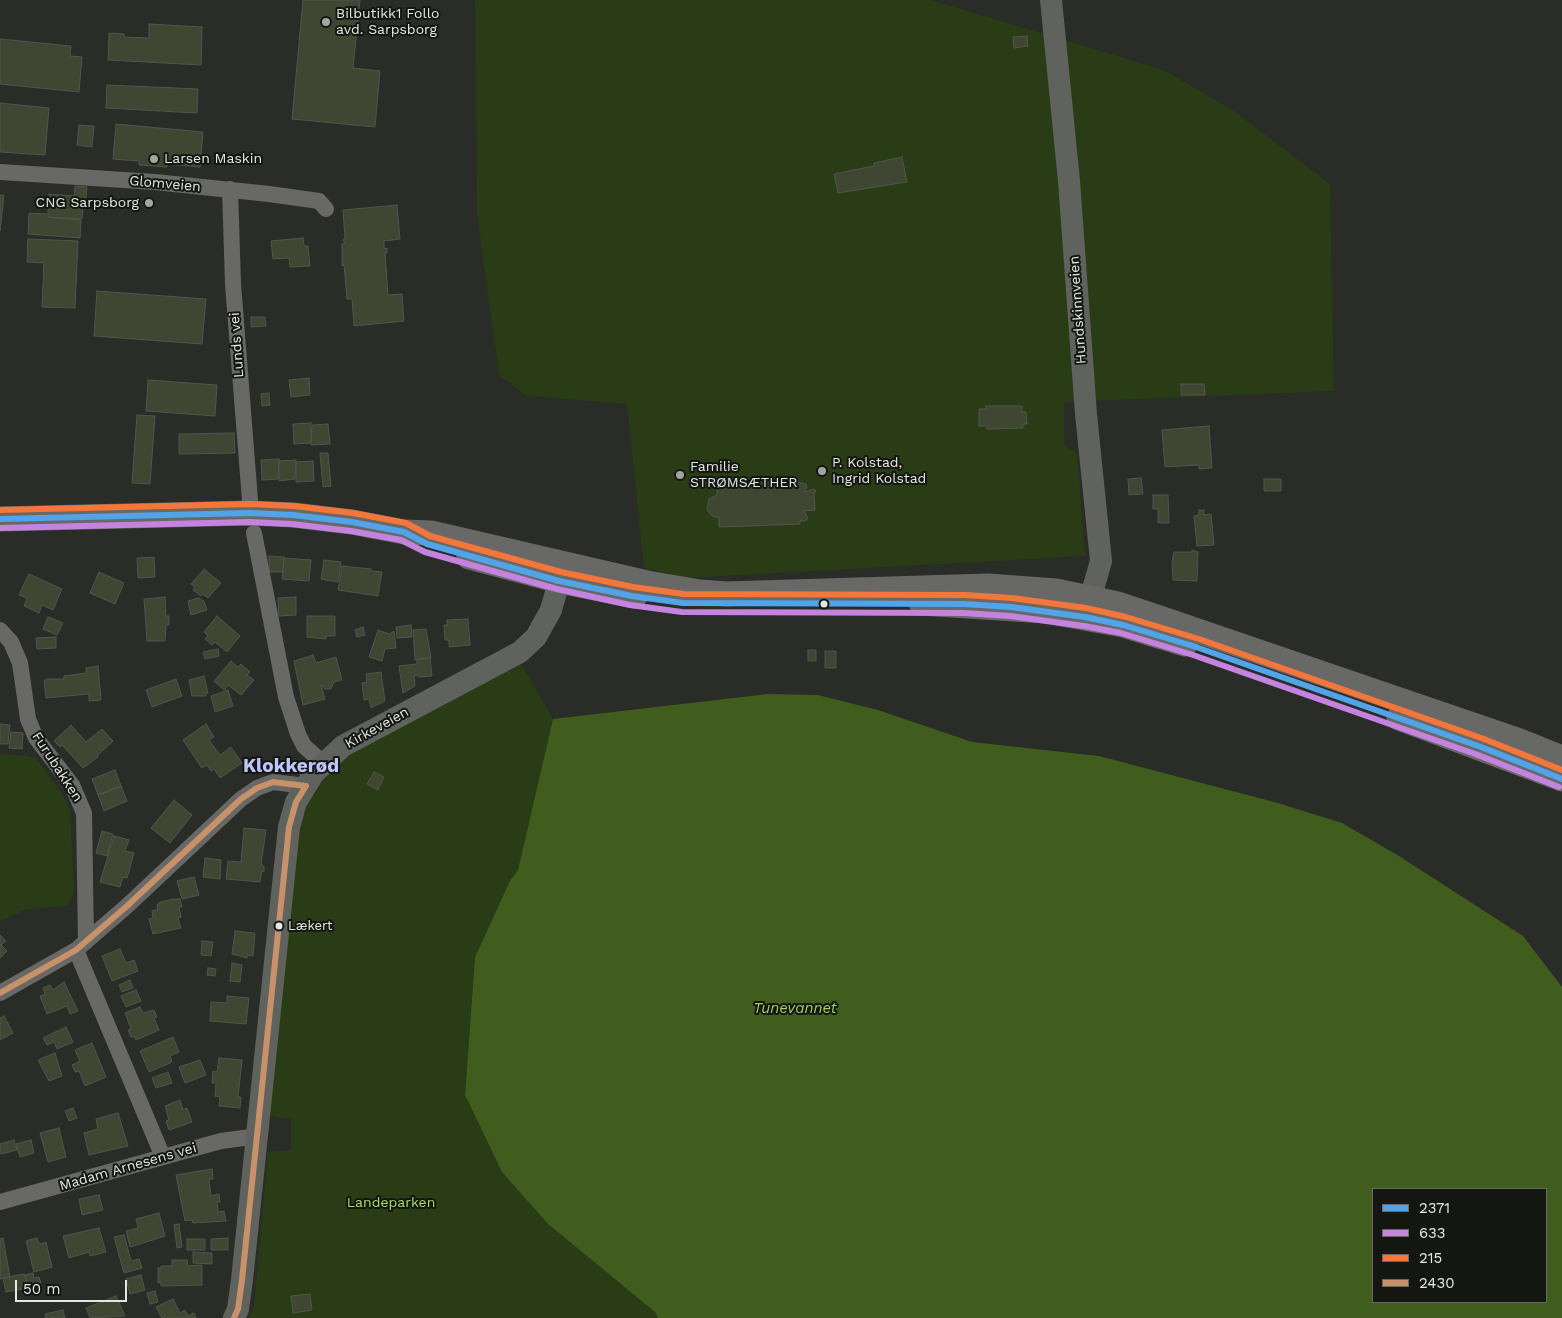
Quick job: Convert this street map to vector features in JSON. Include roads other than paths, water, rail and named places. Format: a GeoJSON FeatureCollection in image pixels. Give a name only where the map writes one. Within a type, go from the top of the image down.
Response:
{"type":"FeatureCollection","features":[{"type":"Feature","properties":{"kind":"main road"},"geometry":{"type":"LineString","coordinates":[[0,519],[258,514],[352,522],[404,532],[431,533],[562,572],[632,596],[691,604],[964,604],[1036,610],[1088,607],[1160,618],[1520,741],[1562,758]]}},
{"type":"Feature","properties":{"kind":"main road"},"geometry":{"type":"LineString","coordinates":[[1088,607],[1122,625],[1196,647],[1464,741],[1562,779]]}},
{"type":"Feature","properties":{"kind":"street","name":"Hundskinnveien"},"geometry":{"type":"LineString","coordinates":[[1051,0],[1069,181],[1086,414],[1102,561],[1088,607]]}},
{"type":"Feature","properties":{"kind":"street","name":"Glomveien"},"geometry":{"type":"LineString","coordinates":[[0,172],[230,190],[319,201],[326,209]]}},
{"type":"Feature","properties":{"kind":"street","name":"Lunds vei"},"geometry":{"type":"LineString","coordinates":[[230,190],[233,284],[250,500]]}},
{"type":"Feature","properties":{"kind":"street"},"geometry":{"type":"LineString","coordinates":[[254,533],[286,697],[301,740],[323,763]]}},
{"type":"Feature","properties":{"kind":"street","name":"Kirkeveien"},"geometry":{"type":"LineString","coordinates":[[234,1318],[238,1309],[242,1280],[289,827],[296,802],[323,763],[343,746],[364,733],[520,652],[542,628],[551,610],[562,572]]}},
{"type":"Feature","properties":{"kind":"street","name":"Furubakken"},"geometry":{"type":"LineString","coordinates":[[0,630],[11,642],[20,663],[28,719],[36,738],[72,785],[84,813],[81,946],[163,1157]]}},
{"type":"Feature","properties":{"kind":"street"},"geometry":{"type":"LineString","coordinates":[[0,993],[81,946],[241,799],[257,788],[273,782],[306,786]]}},
{"type":"Feature","properties":{"kind":"street","name":"Madam Arnesens vei"},"geometry":{"type":"LineString","coordinates":[[0,1202],[221,1141],[258,1136]]}},
{"type":"Feature","properties":{"kind":"water","name":"Tunevannet"},"geometry":{"type":"Polygon","coordinates":[[[768,694],[818,695],[878,710],[972,742],[1099,756],[1278,803],[1342,823],[1399,856],[1523,936],[1562,987],[1562,1318],[658,1318],[655,1312],[548,1224],[502,1172],[465,1095],[475,957],[510,881],[518,870],[553,719],[768,694]]]}},
{"type":"Feature","properties":{"kind":"place","name":"Bilbutikk1 Follo avd. Sarpsborg"},"geometry":{"type":"Point","coordinates":[326,22]}},
{"type":"Feature","properties":{"kind":"place","name":"Larsen Maskin"},"geometry":{"type":"Point","coordinates":[154,159]}},
{"type":"Feature","properties":{"kind":"place","name":"CNG Sarpsborg"},"geometry":{"type":"Point","coordinates":[149,203]}},
{"type":"Feature","properties":{"kind":"place","name":"P. Kolstad, Ingrid Kolstad"},"geometry":{"type":"Point","coordinates":[822,471]}},
{"type":"Feature","properties":{"kind":"place","name":"Familie STRØMSÆTHER"},"geometry":{"type":"Point","coordinates":[680,475]}},
{"type":"Feature","properties":{"kind":"place","name":"Lækert"},"geometry":{"type":"Point","coordinates":[279,926]}},
{"type":"Feature","properties":{"kind":"district","name":"Klokkerød"},"geometry":{"type":"Point","coordinates":[291,766]}},
{"type":"Feature","properties":{"kind":"park label","name":"Landeparken"},"geometry":{"type":"Point","coordinates":[391,1203]}}]}
